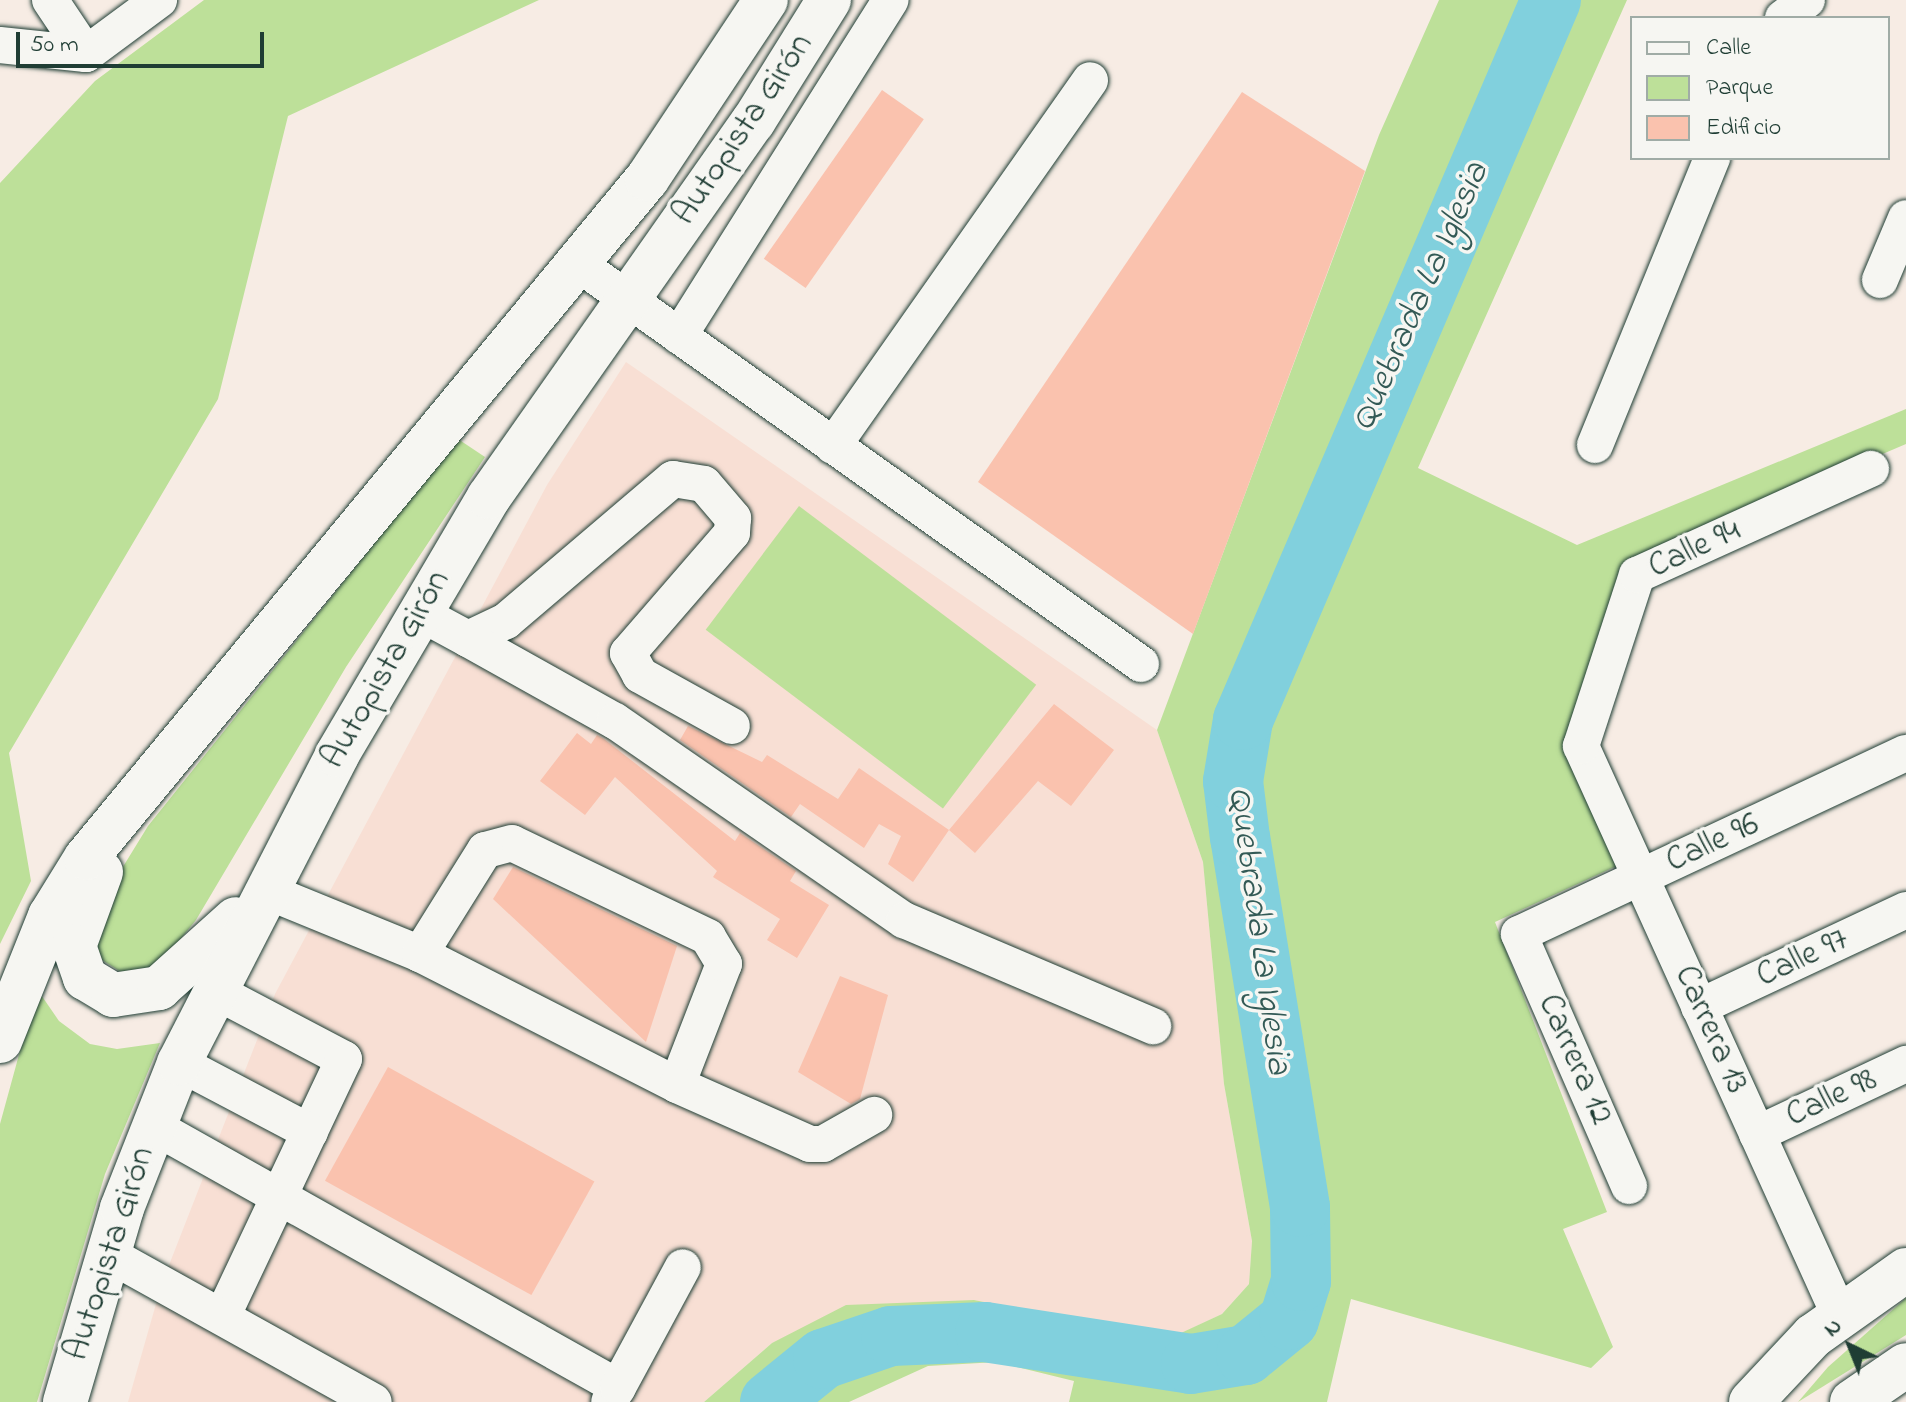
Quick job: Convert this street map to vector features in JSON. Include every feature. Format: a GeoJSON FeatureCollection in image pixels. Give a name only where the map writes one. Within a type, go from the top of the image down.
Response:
{"type":"FeatureCollection","features":[{"type":"Feature","properties":{"kind":"main road","name":"Autopista Girón"},"geometry":{"type":"LineString","coordinates":[[0,1041],[50,916],[135,792],[577,263],[688,125],[766,0]]}},
{"type":"Feature","properties":{"kind":"main road","name":"Autopista Girón"},"geometry":{"type":"LineString","coordinates":[[65,1402],[108,1254],[153,1126],[179,1063],[213,990],[418,612],[829,0]]}},
{"type":"Feature","properties":{"kind":"main road"},"geometry":{"type":"LineString","coordinates":[[135,792],[74,946],[76,964],[95,987],[130,998],[159,988],[266,891]]}},
{"type":"Feature","properties":{"kind":"main road"},"geometry":{"type":"LineString","coordinates":[[1751,1402],[1839,1314],[1906,1270]]}},
{"type":"Feature","properties":{"kind":"main road"},"geometry":{"type":"LineString","coordinates":[[1852,1402],[1906,1365]]}},
{"type":"Feature","properties":{"kind":"street"},"geometry":{"type":"LineString","coordinates":[[50,0],[86,54]]}},
{"type":"Feature","properties":{"kind":"street"},"geometry":{"type":"LineString","coordinates":[[0,45],[86,54],[159,0]]}},
{"type":"Feature","properties":{"kind":"street"},"geometry":{"type":"LineString","coordinates":[[679,336],[891,0]]}},
{"type":"Feature","properties":{"kind":"street"},"geometry":{"type":"LineString","coordinates":[[1786,16],[1807,0]]}},
{"type":"Feature","properties":{"kind":"street"},"geometry":{"type":"LineString","coordinates":[[833,446],[1090,80]]}},
{"type":"Feature","properties":{"kind":"street"},"geometry":{"type":"LineString","coordinates":[[1595,445],[1711,160]]}},
{"type":"Feature","properties":{"kind":"street"},"geometry":{"type":"LineString","coordinates":[[1880,280],[1906,218]]}},
{"type":"Feature","properties":{"kind":"street"},"geometry":{"type":"LineString","coordinates":[[577,263],[1141,664]]}},
{"type":"Feature","properties":{"kind":"street","name":"Calle 94"},"geometry":{"type":"LineString","coordinates":[[1581,746],[1637,575],[1871,469]]}},
{"type":"Feature","properties":{"kind":"street"},"geometry":{"type":"LineString","coordinates":[[468,639],[506,621],[673,479],[688,478],[727,506],[732,533],[628,653],[640,675],[732,726]]}},
{"type":"Feature","properties":{"kind":"street"},"geometry":{"type":"LineString","coordinates":[[418,612],[615,721],[904,920],[1153,1026]]}},
{"type":"Feature","properties":{"kind":"street","name":"Carrera 13"},"geometry":{"type":"LineString","coordinates":[[1581,746],[1839,1314]]}},
{"type":"Feature","properties":{"kind":"street","name":"Calle 96"},"geometry":{"type":"LineString","coordinates":[[1519,934],[1906,753]]}},
{"type":"Feature","properties":{"kind":"street"},"geometry":{"type":"LineString","coordinates":[[420,954],[485,850],[512,843],[708,937],[724,964],[677,1085]]}},
{"type":"Feature","properties":{"kind":"street"},"geometry":{"type":"LineString","coordinates":[[266,891],[420,954],[677,1085],[810,1144],[823,1144],[874,1115]]}},
{"type":"Feature","properties":{"kind":"street","name":"Calle 97"},"geometry":{"type":"LineString","coordinates":[[1699,1007],[1906,910]]}},
{"type":"Feature","properties":{"kind":"street","name":"Carrera 12"},"geometry":{"type":"LineString","coordinates":[[1519,934],[1629,1186]]}},
{"type":"Feature","properties":{"kind":"street"},"geometry":{"type":"LineString","coordinates":[[213,990],[344,1059],[222,1317]]}},
{"type":"Feature","properties":{"kind":"street"},"geometry":{"type":"LineString","coordinates":[[179,1063],[310,1132]]}},
{"type":"Feature","properties":{"kind":"street","name":"Calle 98"},"geometry":{"type":"LineString","coordinates":[[1757,1134],[1906,1064]]}},
{"type":"Feature","properties":{"kind":"street"},"geometry":{"type":"LineString","coordinates":[[153,1126],[613,1394],[683,1267]]}},
{"type":"Feature","properties":{"kind":"street"},"geometry":{"type":"LineString","coordinates":[[108,1254],[374,1402]]}},
{"type":"Feature","properties":{"kind":"shaded area"},"geometry":{"type":"Polygon","coordinates":[[[626,362],[1157,730],[1203,862],[1224,1084],[1252,1241],[1249,1284],[1222,1314],[1169,1339],[974,1300],[772,1343],[704,1402],[128,1402],[162,1283],[275,994],[547,485],[626,362]]]}},
{"type":"Feature","properties":{"kind":"green space"},"geometry":{"type":"Polygon","coordinates":[[[204,0],[539,0],[288,116],[218,399],[9,753],[31,881],[0,944],[0,183],[95,81],[204,0]]]}},
{"type":"Feature","properties":{"kind":"green space"},"geometry":{"type":"Polygon","coordinates":[[[1439,0],[1627,0],[1418,468],[1577,545],[1906,409],[1906,444],[1627,563],[1564,741],[1621,864],[1495,922],[1607,1212],[1563,1229],[1613,1347],[1591,1368],[1351,1299],[1327,1402],[1069,1402],[1074,1381],[997,1362],[928,1366],[849,1402],[704,1402],[772,1343],[846,1305],[974,1300],[1168,1339],[1222,1314],[1249,1284],[1252,1241],[1224,1084],[1203,862],[1157,730],[1379,135],[1439,0]]]}},
{"type":"Feature","properties":{"kind":"green space"},"geometry":{"type":"Polygon","coordinates":[[[458,439],[485,457],[346,667],[196,920],[160,964],[141,972],[121,972],[102,960],[91,943],[113,883],[148,826],[458,439]]]}},
{"type":"Feature","properties":{"kind":"green space"},"geometry":{"type":"Polygon","coordinates":[[[799,506],[1036,685],[943,809],[706,630],[799,506]]]}},
{"type":"Feature","properties":{"kind":"green space"},"geometry":{"type":"Polygon","coordinates":[[[37,989],[59,1021],[90,1044],[117,1049],[160,1043],[105,1174],[37,1402],[0,1402],[0,1124],[37,989]]]}},
{"type":"Feature","properties":{"kind":"green space"},"geometry":{"type":"Polygon","coordinates":[[[1906,1298],[1906,1335],[1798,1402],[1828,1367],[1906,1298]]]}},
{"type":"Feature","properties":{"kind":"building"},"geometry":{"type":"Polygon","coordinates":[[[882,90],[924,119],[806,288],[764,259],[882,90]]]}},
{"type":"Feature","properties":{"kind":"building"},"geometry":{"type":"Polygon","coordinates":[[[1242,92],[1365,171],[1193,634],[978,482],[1242,92]]]}},
{"type":"Feature","properties":{"kind":"building"},"geometry":{"type":"Polygon","coordinates":[[[1054,704],[1114,750],[1071,806],[1038,781],[975,853],[949,830],[1054,704]]]}},
{"type":"Feature","properties":{"kind":"building"},"geometry":{"type":"Polygon","coordinates":[[[688,726],[762,762],[767,755],[838,799],[859,768],[949,830],[913,882],[888,864],[901,836],[879,824],[864,848],[800,804],[791,817],[680,740],[688,726]]]}},
{"type":"Feature","properties":{"kind":"building"},"geometry":{"type":"Polygon","coordinates":[[[577,733],[591,744],[597,735],[604,739],[735,841],[740,833],[796,871],[790,881],[829,905],[797,958],[767,940],[780,919],[713,877],[717,871],[615,777],[585,815],[540,781],[577,733]]]}},
{"type":"Feature","properties":{"kind":"building"},"geometry":{"type":"Polygon","coordinates":[[[513,867],[677,946],[646,1042],[493,899],[513,867]]]}},
{"type":"Feature","properties":{"kind":"building"},"geometry":{"type":"Polygon","coordinates":[[[840,976],[888,995],[860,1099],[851,1104],[798,1072],[840,976]]]}},
{"type":"Feature","properties":{"kind":"building"},"geometry":{"type":"Polygon","coordinates":[[[388,1067],[594,1181],[531,1295],[325,1181],[388,1067]]]}},
{"type":"Feature","properties":{"kind":"waterway","name":"Quebrada La Iglesia"},"geometry":{"type":"LineString","coordinates":[[770,1402],[823,1359],[891,1336],[985,1332],[1191,1364],[1246,1355],[1289,1320],[1301,1281],[1300,1207],[1233,781],[1243,720],[1551,0]]}}]}
